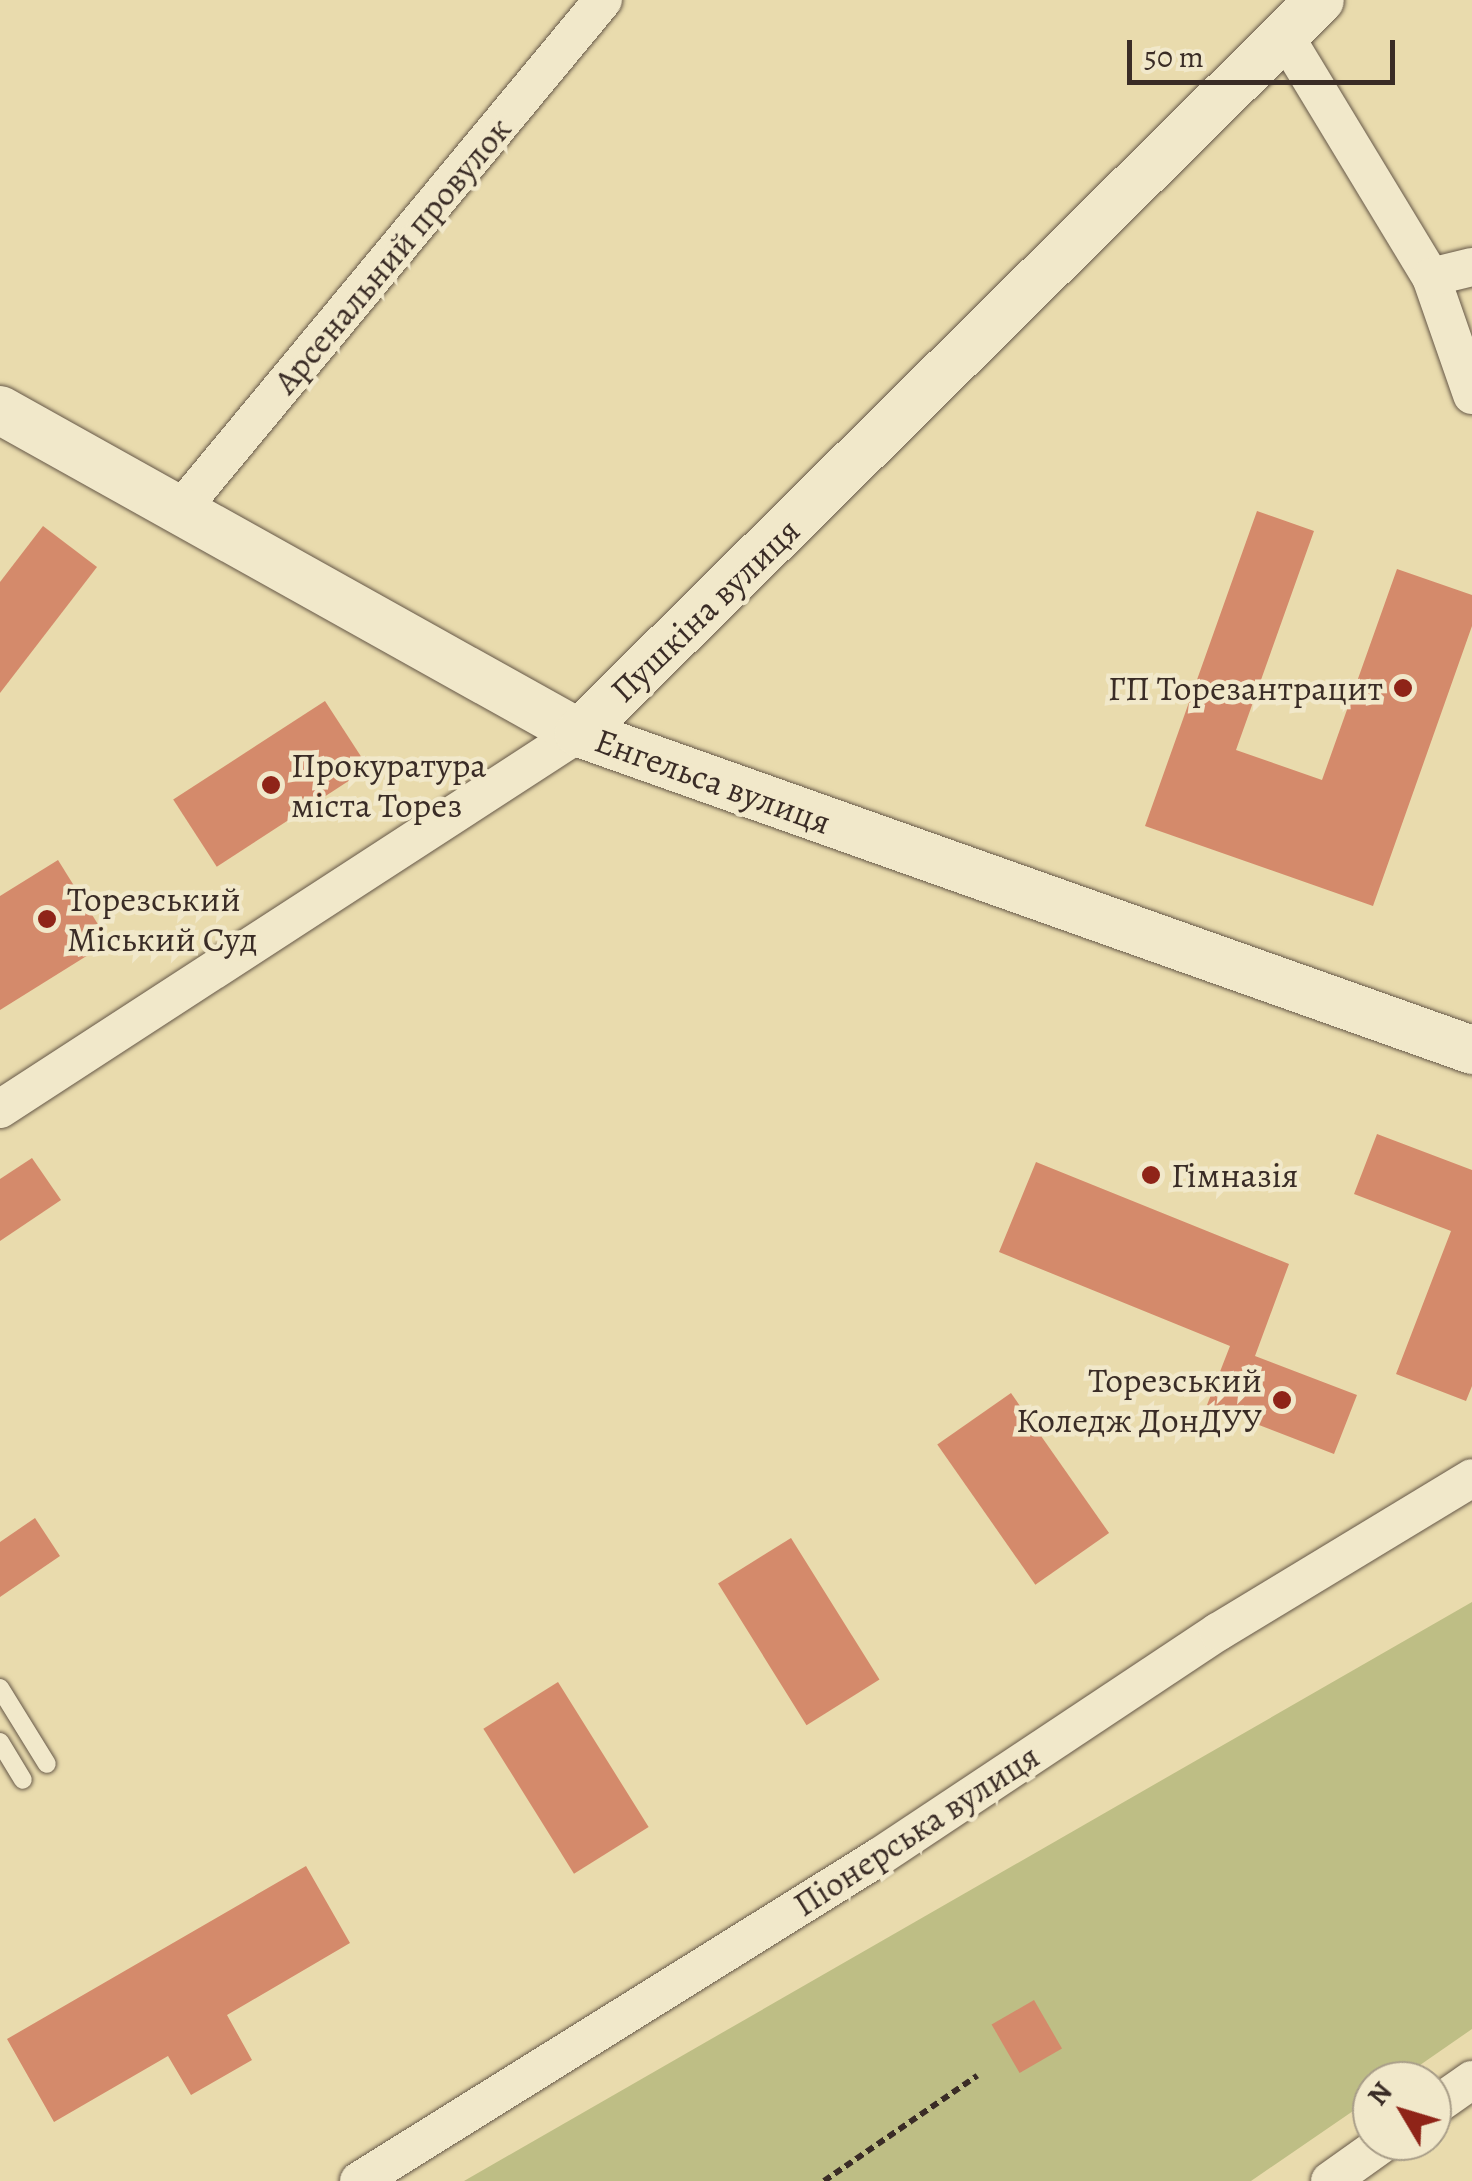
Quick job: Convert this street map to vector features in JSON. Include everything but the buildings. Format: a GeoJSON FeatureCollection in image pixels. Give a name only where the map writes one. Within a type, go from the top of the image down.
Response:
{"type":"FeatureCollection","features":[{"type":"Feature","properties":{"kind":"street","name":"Арсенальний провулок"},"geometry":{"type":"LineString","coordinates":[[181,510],[604,0]]}},
{"type":"Feature","properties":{"kind":"street","name":"Пушкіна вулиця"},"geometry":{"type":"LineString","coordinates":[[0,1108],[579,734],[1286,38],[1320,0]]}},
{"type":"Feature","properties":{"kind":"street"},"geometry":{"type":"LineString","coordinates":[[1286,38],[1431,277],[1472,394]]}},
{"type":"Feature","properties":{"kind":"street"},"geometry":{"type":"LineString","coordinates":[[1431,277],[1472,267]]}},
{"type":"Feature","properties":{"kind":"street","name":"Енгельса вулиця"},"geometry":{"type":"LineString","coordinates":[[0,410],[579,734],[1472,1050]]}},
{"type":"Feature","properties":{"kind":"street","name":"Піонерська вулиця"},"geometry":{"type":"LineString","coordinates":[[359,2181],[879,1858],[1218,1632],[1472,1478]]}},
{"type":"Feature","properties":{"kind":"street"},"geometry":{"type":"LineString","coordinates":[[1330,2181],[1358,2161]]}},
{"type":"Feature","properties":{"kind":"lane"},"geometry":{"type":"LineString","coordinates":[[0,1688],[48,1764]]}},
{"type":"Feature","properties":{"kind":"lane"},"geometry":{"type":"LineString","coordinates":[[0,1742],[23,1780]]}},
{"type":"Feature","properties":{"kind":"path"},"geometry":{"type":"LineString","coordinates":[[824,2181],[976,2076]]}},
{"type":"Feature","properties":{"kind":"green space"},"geometry":{"type":"Polygon","coordinates":[[[1472,1602],[1472,2029],[1426,2061],[1352,2061],[1352,2112],[1251,2181],[464,2181],[1472,1602]]]}},
{"type":"Feature","properties":{"kind":"place","name":"ГП Торезантрацит"},"geometry":{"type":"Point","coordinates":[1403,688]}},
{"type":"Feature","properties":{"kind":"place","name":"Прокуратура міста Торез"},"geometry":{"type":"Point","coordinates":[271,785]}},
{"type":"Feature","properties":{"kind":"place","name":"Торезський Міський Суд"},"geometry":{"type":"Point","coordinates":[47,919]}},
{"type":"Feature","properties":{"kind":"place","name":"Гімназія"},"geometry":{"type":"Point","coordinates":[1151,1175]}},
{"type":"Feature","properties":{"kind":"place","name":"Торезський Коледж ДонДУУ"},"geometry":{"type":"Point","coordinates":[1282,1400]}}]}
